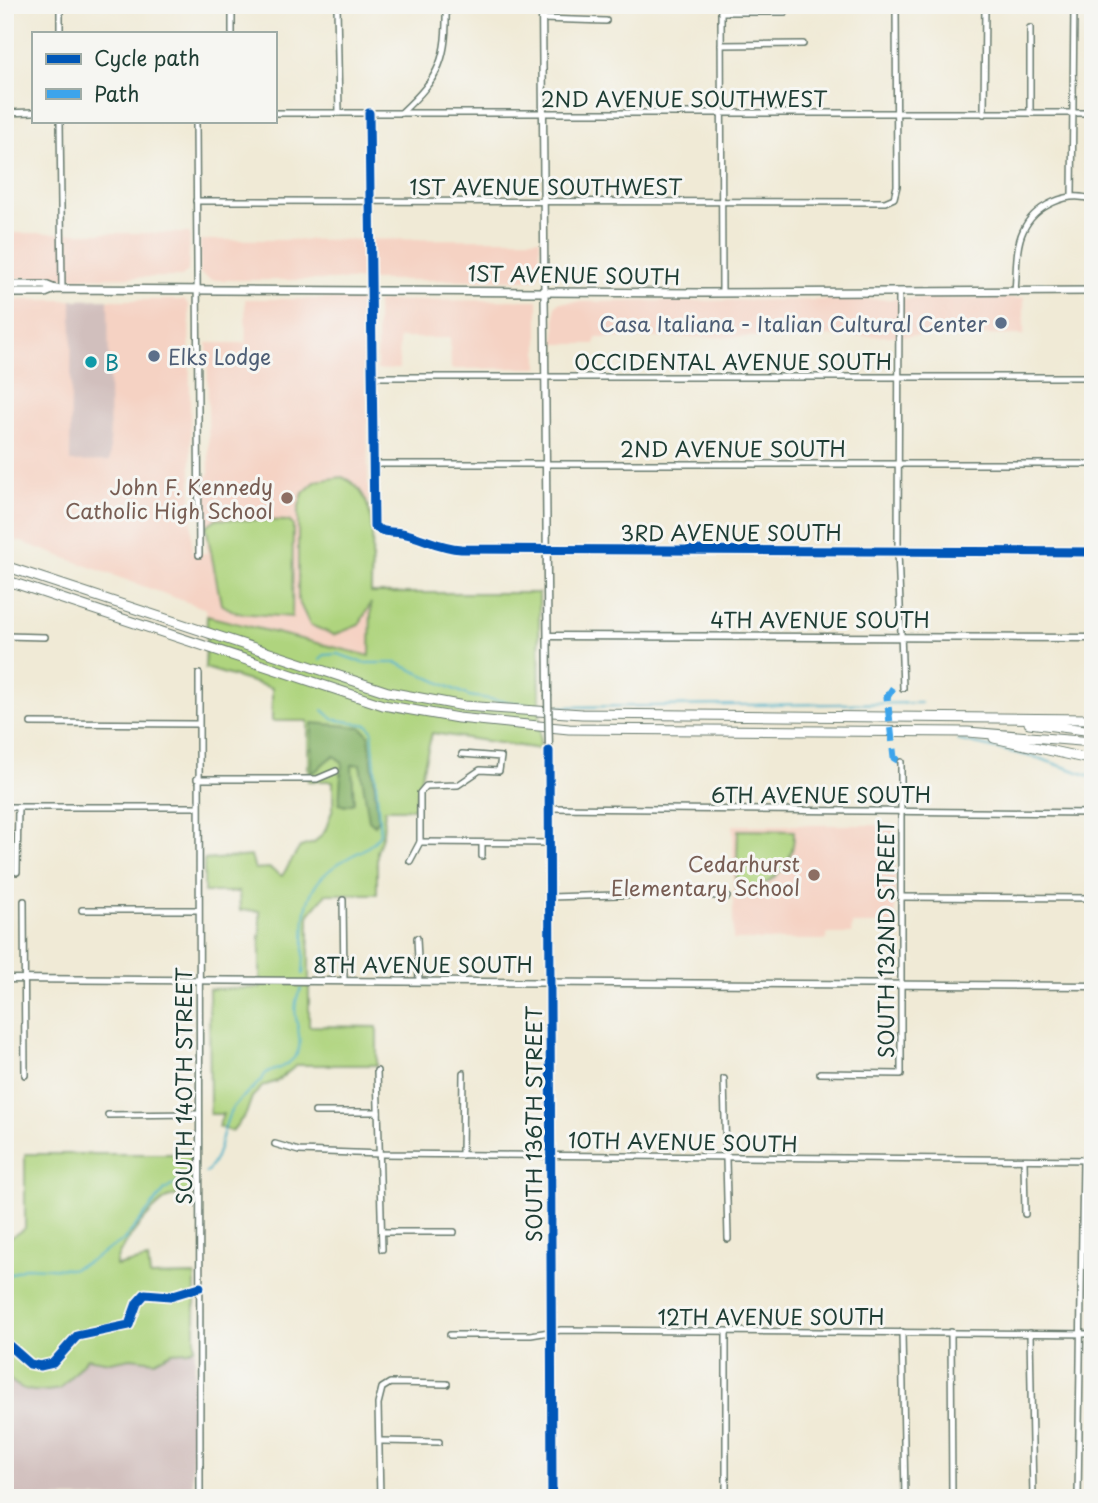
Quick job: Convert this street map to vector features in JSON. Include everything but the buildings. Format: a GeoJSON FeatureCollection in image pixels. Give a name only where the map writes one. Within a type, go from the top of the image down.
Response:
{"type":"FeatureCollection","features":[{"type":"Feature","properties":{"kind":"highway"},"geometry":{"type":"LineString","coordinates":[[5,560],[85,592]]}},
{"type":"Feature","properties":{"kind":"highway"},"geometry":{"type":"LineString","coordinates":[[5,566],[388,692],[464,706],[596,714],[856,719],[1093,719]]}},
{"type":"Feature","properties":{"kind":"highway"},"geometry":{"type":"LineString","coordinates":[[5,582],[383,705],[458,718],[569,729],[968,732],[1093,742]]}},
{"type":"Feature","properties":{"kind":"highway"},"geometry":{"type":"LineString","coordinates":[[963,717],[1093,731]]}},
{"type":"Feature","properties":{"kind":"highway"},"geometry":{"type":"LineString","coordinates":[[968,732],[1093,760]]}},
{"type":"Feature","properties":{"kind":"main road","name":"1ST AVENUE SOUTH"},"geometry":{"type":"LineString","coordinates":[[5,285],[45,285],[58,289],[722,293],[1093,291]]}},
{"type":"Feature","properties":{"kind":"main road","name":"1ST AVENUE SOUTH"},"geometry":{"type":"LineString","coordinates":[[5,293],[45,293],[58,289]]}},
{"type":"Feature","properties":{"kind":"street"},"geometry":{"type":"LineString","coordinates":[[60,5],[60,32]]}},
{"type":"Feature","properties":{"kind":"street"},"geometry":{"type":"LineString","coordinates":[[232,5],[232,32]]}},
{"type":"Feature","properties":{"kind":"street"},"geometry":{"type":"LineString","coordinates":[[337,5],[339,113]]}},
{"type":"Feature","properties":{"kind":"street"},"geometry":{"type":"LineString","coordinates":[[401,113],[431,83],[440,68],[445,52],[446,5]]}},
{"type":"Feature","properties":{"kind":"street","name":"SOUTH 136TH STREET"},"geometry":{"type":"LineString","coordinates":[[542,5],[550,843],[552,1498]]}},
{"type":"Feature","properties":{"kind":"street"},"geometry":{"type":"LineString","coordinates":[[896,5],[897,113]]}},
{"type":"Feature","properties":{"kind":"street"},"geometry":{"type":"LineString","coordinates":[[984,114],[985,5]]}},
{"type":"Feature","properties":{"kind":"street"},"geometry":{"type":"LineString","coordinates":[[1072,195],[1074,5]]}},
{"type":"Feature","properties":{"kind":"street"},"geometry":{"type":"LineString","coordinates":[[722,293],[721,9],[785,12]]}},
{"type":"Feature","properties":{"kind":"street"},"geometry":{"type":"LineString","coordinates":[[542,19],[606,21]]}},
{"type":"Feature","properties":{"kind":"street"},"geometry":{"type":"LineString","coordinates":[[1030,28],[1030,113]]}},
{"type":"Feature","properties":{"kind":"street"},"geometry":{"type":"LineString","coordinates":[[721,45],[803,44]]}},
{"type":"Feature","properties":{"kind":"street"},"geometry":{"type":"LineString","coordinates":[[5,113],[32,113]]}},
{"type":"Feature","properties":{"kind":"street","name":"2ND AVENUE SOUTHWEST"},"geometry":{"type":"LineString","coordinates":[[276,113],[1093,113]]}},
{"type":"Feature","properties":{"kind":"street"},"geometry":{"type":"LineString","coordinates":[[369,113],[374,464]]}},
{"type":"Feature","properties":{"kind":"street","name":"1ST AVENUE SOUTHWEST"},"geometry":{"type":"LineString","coordinates":[[196,201],[885,202],[894,198],[897,186],[897,113]]}},
{"type":"Feature","properties":{"kind":"street"},"geometry":{"type":"LineString","coordinates":[[58,289],[60,122]]}},
{"type":"Feature","properties":{"kind":"street"},"geometry":{"type":"LineString","coordinates":[[196,122],[199,555]]}},
{"type":"Feature","properties":{"kind":"street"},"geometry":{"type":"LineString","coordinates":[[1015,291],[1019,245],[1027,224],[1050,205],[1072,195],[1093,200]]}},
{"type":"Feature","properties":{"kind":"street"},"geometry":{"type":"LineString","coordinates":[[899,292],[898,550],[903,688]]}},
{"type":"Feature","properties":{"kind":"street","name":"OCCIDENTAL AVENUE SOUTH"},"geometry":{"type":"LineString","coordinates":[[372,377],[1093,377]]}},
{"type":"Feature","properties":{"kind":"street","name":"2ND AVENUE SOUTH"},"geometry":{"type":"LineString","coordinates":[[374,464],[1093,464]]}},
{"type":"Feature","properties":{"kind":"street","name":"3RD AVENUE SOUTH"},"geometry":{"type":"LineString","coordinates":[[374,464],[374,526],[446,548],[1093,552]]}},
{"type":"Feature","properties":{"kind":"street"},"geometry":{"type":"LineString","coordinates":[[5,636],[45,637]]}},
{"type":"Feature","properties":{"kind":"street","name":"4TH AVENUE SOUTH"},"geometry":{"type":"LineString","coordinates":[[548,636],[1093,638]]}},
{"type":"Feature","properties":{"kind":"street","name":"SOUTH 140TH STREET"},"geometry":{"type":"LineString","coordinates":[[199,674],[197,807],[200,1498]]}},
{"type":"Feature","properties":{"kind":"street"},"geometry":{"type":"LineString","coordinates":[[31,723],[197,724]]}},
{"type":"Feature","properties":{"kind":"street"},"geometry":{"type":"LineString","coordinates":[[410,861],[419,842],[420,793],[426,786],[458,785],[481,770],[499,771],[501,757],[462,754]]}},
{"type":"Feature","properties":{"kind":"street","name":"SOUTH 132ND STREET"},"geometry":{"type":"LineString","coordinates":[[820,1073],[901,1074],[901,762]]}},
{"type":"Feature","properties":{"kind":"street"},"geometry":{"type":"LineString","coordinates":[[197,779],[317,779],[336,771]]}},
{"type":"Feature","properties":{"kind":"street"},"geometry":{"type":"LineString","coordinates":[[5,807],[197,807]]}},
{"type":"Feature","properties":{"kind":"street"},"geometry":{"type":"LineString","coordinates":[[17,872],[18,807]]}},
{"type":"Feature","properties":{"kind":"street","name":"6TH AVENUE SOUTH"},"geometry":{"type":"LineString","coordinates":[[549,808],[1093,813]]}},
{"type":"Feature","properties":{"kind":"street"},"geometry":{"type":"LineString","coordinates":[[419,842],[550,843]]}},
{"type":"Feature","properties":{"kind":"street"},"geometry":{"type":"LineString","coordinates":[[482,843],[482,856]]}},
{"type":"Feature","properties":{"kind":"street"},"geometry":{"type":"LineString","coordinates":[[550,897],[684,893],[727,897]]}},
{"type":"Feature","properties":{"kind":"street"},"geometry":{"type":"LineString","coordinates":[[901,897],[1093,898]]}},
{"type":"Feature","properties":{"kind":"street"},"geometry":{"type":"LineString","coordinates":[[343,900],[344,981]]}},
{"type":"Feature","properties":{"kind":"street"},"geometry":{"type":"LineString","coordinates":[[24,901],[26,1075]]}},
{"type":"Feature","properties":{"kind":"street"},"geometry":{"type":"LineString","coordinates":[[82,910],[198,910]]}},
{"type":"Feature","properties":{"kind":"street"},"geometry":{"type":"LineString","coordinates":[[417,937],[419,981]]}},
{"type":"Feature","properties":{"kind":"street","name":"8TH AVENUE SOUTH"},"geometry":{"type":"LineString","coordinates":[[5,979],[1093,986]]}},
{"type":"Feature","properties":{"kind":"street"},"geometry":{"type":"LineString","coordinates":[[377,1071],[382,1250]]}},
{"type":"Feature","properties":{"kind":"street"},"geometry":{"type":"LineString","coordinates":[[462,1155],[463,1073]]}},
{"type":"Feature","properties":{"kind":"street"},"geometry":{"type":"LineString","coordinates":[[724,1079],[729,1239]]}},
{"type":"Feature","properties":{"kind":"street"},"geometry":{"type":"LineString","coordinates":[[315,1112],[379,1112]]}},
{"type":"Feature","properties":{"kind":"street"},"geometry":{"type":"LineString","coordinates":[[108,1115],[199,1114]]}},
{"type":"Feature","properties":{"kind":"street","name":"10TH AVENUE SOUTH"},"geometry":{"type":"LineString","coordinates":[[275,1144],[299,1151],[380,1154],[1093,1160]]}},
{"type":"Feature","properties":{"kind":"street"},"geometry":{"type":"LineString","coordinates":[[1024,1160],[1025,1214]]}},
{"type":"Feature","properties":{"kind":"street"},"geometry":{"type":"LineString","coordinates":[[1079,1498],[1083,1160]]}},
{"type":"Feature","properties":{"kind":"street"},"geometry":{"type":"LineString","coordinates":[[382,1232],[454,1232]]}},
{"type":"Feature","properties":{"kind":"street","name":"12TH AVENUE SOUTH"},"geometry":{"type":"LineString","coordinates":[[450,1335],[531,1335],[551,1331],[1093,1334]]}},
{"type":"Feature","properties":{"kind":"street"},"geometry":{"type":"LineString","coordinates":[[726,1331],[726,1498]]}},
{"type":"Feature","properties":{"kind":"street"},"geometry":{"type":"LineString","coordinates":[[902,1332],[905,1498]]}},
{"type":"Feature","properties":{"kind":"street"},"geometry":{"type":"LineString","coordinates":[[951,1332],[952,1498]]}},
{"type":"Feature","properties":{"kind":"street"},"geometry":{"type":"LineString","coordinates":[[1030,1333],[1032,1498]]}},
{"type":"Feature","properties":{"kind":"street"},"geometry":{"type":"LineString","coordinates":[[380,1498],[381,1441],[378,1404],[382,1388],[390,1384],[447,1384]]}},
{"type":"Feature","properties":{"kind":"street"},"geometry":{"type":"LineString","coordinates":[[381,1441],[439,1442]]}},
{"type":"Feature","properties":{"kind":"shaded area"},"geometry":{"type":"Polygon","coordinates":[[[5,233],[190,233],[188,271],[182,277],[5,278],[5,233]]]}},
{"type":"Feature","properties":{"kind":"shaded area"},"geometry":{"type":"Polygon","coordinates":[[[540,239],[540,273],[538,279],[532,280],[211,280],[200,274],[200,240],[540,239]]]}},
{"type":"Feature","properties":{"kind":"shaded area"},"geometry":{"type":"Polygon","coordinates":[[[1024,298],[1024,335],[596,338],[595,344],[555,344],[555,306],[560,302],[1024,298]]]}},
{"type":"Feature","properties":{"kind":"shaded area"},"geometry":{"type":"Polygon","coordinates":[[[108,299],[110,461],[70,462],[72,300],[108,299]]]}},
{"type":"Feature","properties":{"kind":"shaded area"},"geometry":{"type":"Polygon","coordinates":[[[245,299],[366,299],[370,656],[207,616],[206,609],[5,536],[5,300],[184,300],[189,305],[192,553],[207,553],[204,480],[209,474],[207,343],[246,343],[245,299]]]}},
{"type":"Feature","properties":{"kind":"shaded area"},"geometry":{"type":"Polygon","coordinates":[[[538,300],[538,368],[451,369],[450,338],[399,338],[399,369],[377,370],[377,301],[538,300]]]}},
{"type":"Feature","properties":{"kind":"shaded area","name":"Cedarhurst Elementary School"},"geometry":{"type":"Polygon","coordinates":[[[733,825],[895,825],[895,924],[852,924],[851,934],[827,934],[827,940],[733,940],[733,825]]]}},
{"type":"Feature","properties":{"kind":"shaded area"},"geometry":{"type":"Polygon","coordinates":[[[195,1347],[192,1498],[5,1498],[5,1374],[12,1382],[31,1392],[41,1392],[60,1389],[86,1358],[110,1362],[131,1358],[155,1361],[172,1352],[189,1351],[195,1347]]]}},
{"type":"Feature","properties":{"kind":"green space"},"geometry":{"type":"Polygon","coordinates":[[[342,477],[355,485],[364,497],[369,512],[372,528],[371,593],[539,593],[540,749],[432,733],[413,809],[385,809],[383,833],[377,852],[377,894],[326,894],[309,914],[309,1026],[377,1027],[377,1065],[297,1065],[277,1081],[263,1086],[252,1097],[246,1114],[232,1131],[218,1127],[223,1114],[210,1114],[209,989],[260,988],[260,911],[240,910],[239,892],[204,892],[204,860],[251,856],[255,869],[269,868],[282,876],[300,847],[314,843],[325,831],[333,808],[333,781],[308,781],[308,721],[272,721],[272,688],[205,668],[207,616],[370,656],[371,603],[359,625],[334,635],[310,625],[298,600],[298,510],[303,493],[316,481],[342,477]]]}},
{"type":"Feature","properties":{"kind":"green space"},"geometry":{"type":"Polygon","coordinates":[[[216,519],[289,521],[293,525],[292,617],[237,613],[221,604],[206,526],[216,519]]]}},
{"type":"Feature","properties":{"kind":"green space"},"geometry":{"type":"Polygon","coordinates":[[[312,723],[361,727],[369,735],[378,818],[375,825],[369,820],[360,764],[352,765],[354,803],[345,806],[339,804],[342,762],[334,756],[311,774],[312,723]]]}},
{"type":"Feature","properties":{"kind":"green space"},"geometry":{"type":"Polygon","coordinates":[[[738,830],[794,831],[790,855],[785,865],[770,881],[760,886],[736,890],[738,830]]]}},
{"type":"Feature","properties":{"kind":"green space"},"geometry":{"type":"Polygon","coordinates":[[[25,1154],[195,1154],[195,1194],[181,1194],[162,1202],[128,1240],[121,1250],[116,1266],[148,1259],[150,1276],[195,1275],[195,1347],[189,1351],[172,1352],[155,1361],[131,1358],[110,1362],[87,1358],[60,1389],[23,1389],[11,1381],[5,1374],[5,1241],[25,1228],[25,1154]]]}},
{"type":"Feature","properties":{"kind":"waterway"},"geometry":{"type":"LineString","coordinates":[[320,660],[324,655],[338,654],[364,663],[397,663],[469,696],[536,706]]}},
{"type":"Feature","properties":{"kind":"waterway"},"geometry":{"type":"LineString","coordinates":[[552,707],[921,703]]}},
{"type":"Feature","properties":{"kind":"waterway"},"geometry":{"type":"LineString","coordinates":[[303,974],[306,908],[318,882],[329,870],[370,845],[380,833],[372,730],[368,725],[333,719],[323,710]]}},
{"type":"Feature","properties":{"kind":"waterway"},"geometry":{"type":"LineString","coordinates":[[957,740],[1038,758],[1093,777]]}},
{"type":"Feature","properties":{"kind":"waterway"},"geometry":{"type":"LineString","coordinates":[[205,1173],[218,1152],[232,1109],[266,1073],[285,1065],[295,1057],[299,1047],[296,1002],[301,989]]}},
{"type":"Feature","properties":{"kind":"waterway"},"geometry":{"type":"LineString","coordinates":[[5,1277],[26,1267],[71,1269],[88,1262],[124,1240],[165,1190],[191,1173]]}},
{"type":"Feature","properties":{"kind":"marked path"},"geometry":{"type":"LineString","coordinates":[[893,688],[887,697],[894,758],[901,762]]}},
{"type":"Feature","properties":{"kind":"cycle path"},"geometry":{"type":"LineString","coordinates":[[369,113],[374,526],[378,529],[461,549],[1093,552]]}},
{"type":"Feature","properties":{"kind":"cycle path"},"geometry":{"type":"LineString","coordinates":[[549,751],[552,1498]]}},
{"type":"Feature","properties":{"kind":"cycle path"},"geometry":{"type":"LineString","coordinates":[[5,1342],[30,1364],[40,1366],[53,1363],[77,1336],[129,1325],[137,1303],[145,1294],[170,1296],[200,1287]]}},
{"type":"Feature","properties":{"kind":"place","name":"Casa Italiana - Italian Cultural Center"},"geometry":{"type":"Point","coordinates":[1001,323]}},
{"type":"Feature","properties":{"kind":"place","name":"Elks Lodge"},"geometry":{"type":"Point","coordinates":[154,356]}},
{"type":"Feature","properties":{"kind":"place","name":"B"},"geometry":{"type":"Point","coordinates":[91,362]}},
{"type":"Feature","properties":{"kind":"place","name":"John F. Kennedy Catholic High School"},"geometry":{"type":"Point","coordinates":[287,498]}},
{"type":"Feature","properties":{"kind":"place","name":"Cedarhurst Elementary School"},"geometry":{"type":"Point","coordinates":[814,875]}}]}
